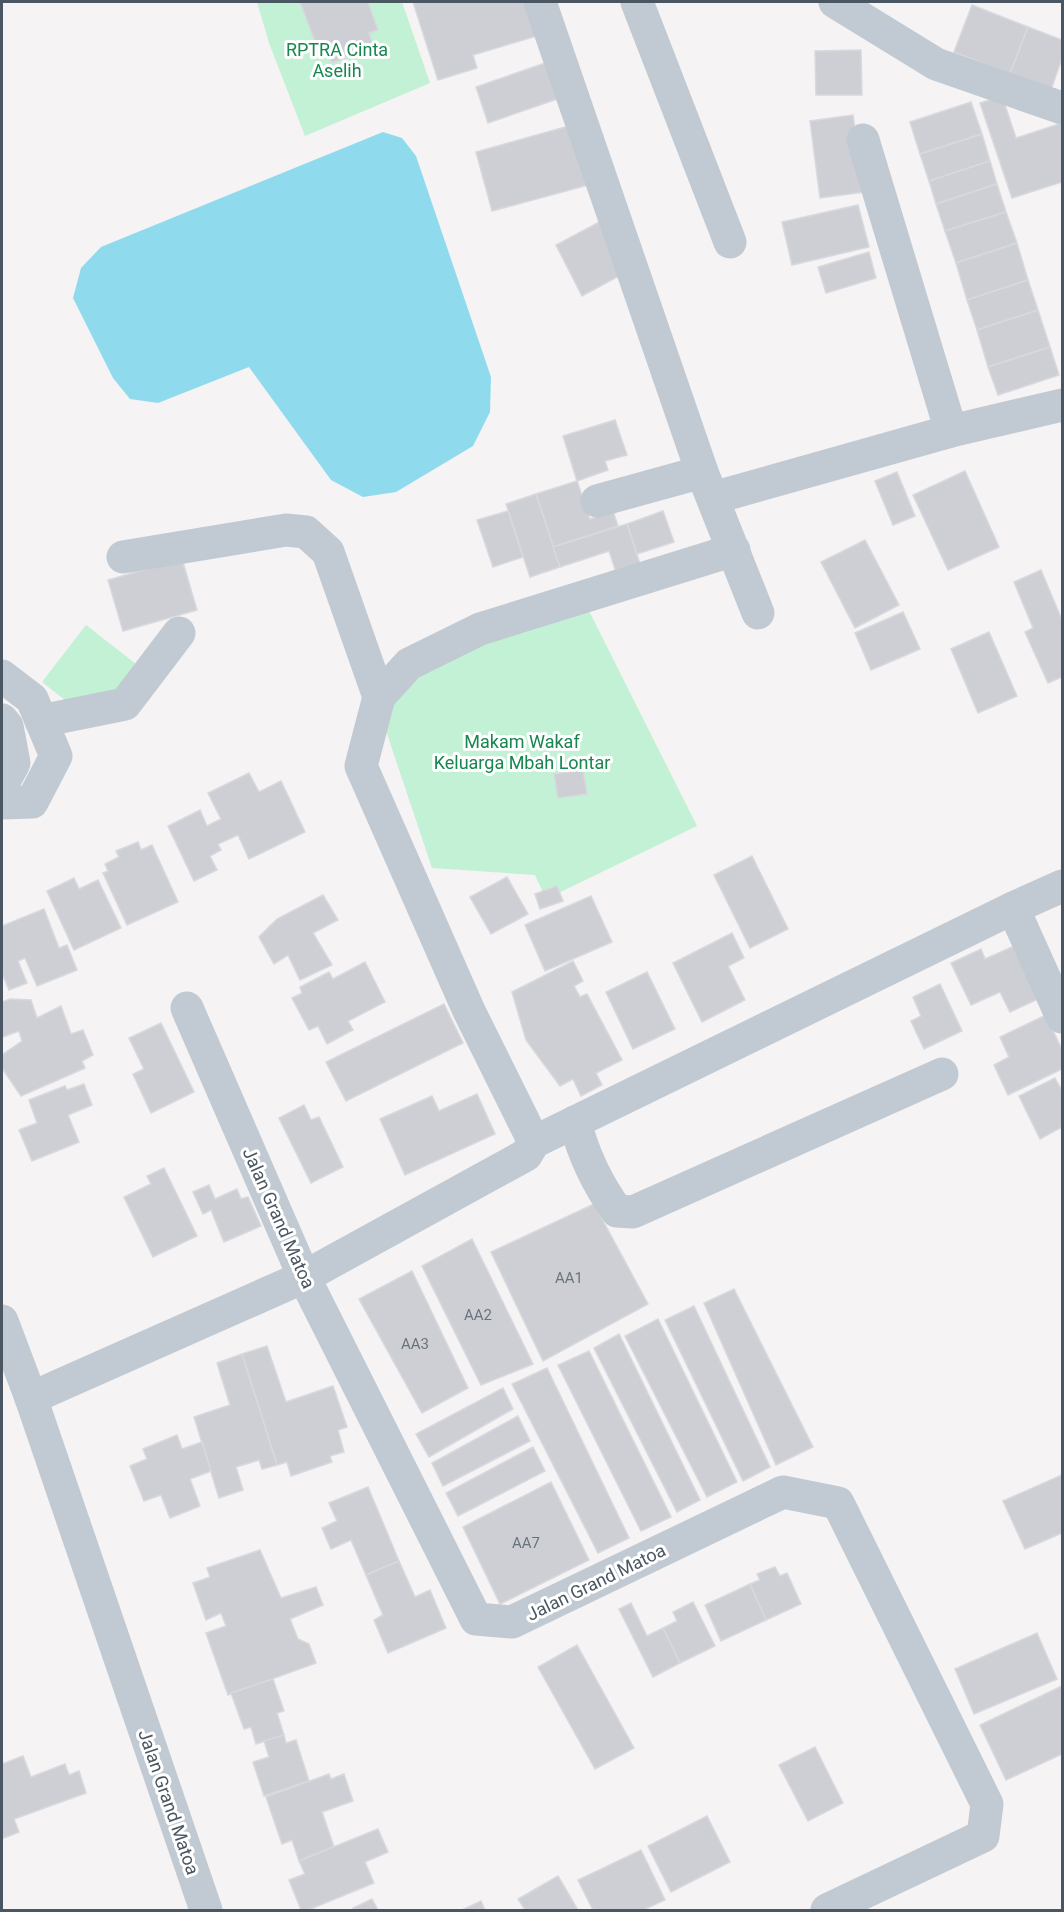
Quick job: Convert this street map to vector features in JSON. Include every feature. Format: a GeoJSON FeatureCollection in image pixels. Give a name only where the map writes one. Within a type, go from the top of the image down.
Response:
{"type":"FeatureCollection","features":[{"type":"Feature","properties":{"kind":"street"},"geometry":{"type":"LineString","coordinates":[[540,2],[708,485],[758,613]]}},
{"type":"Feature","properties":{"kind":"street"},"geometry":{"type":"LineString","coordinates":[[637,2],[730,242]]}},
{"type":"Feature","properties":{"kind":"street"},"geometry":{"type":"LineString","coordinates":[[835,2],[936,64],[1062,108]]}},
{"type":"Feature","properties":{"kind":"street"},"geometry":{"type":"LineString","coordinates":[[863,140],[951,430]]}},
{"type":"Feature","properties":{"kind":"street"},"geometry":{"type":"LineString","coordinates":[[597,501],[708,485],[951,430],[1060,414]]}},
{"type":"Feature","properties":{"kind":"street"},"geometry":{"type":"LineString","coordinates":[[123,557],[286,530],[306,532],[328,552],[380,697]]}},
{"type":"Feature","properties":{"kind":"street"},"geometry":{"type":"LineString","coordinates":[[534,1143],[469,1011],[361,766],[380,697],[409,664],[480,629],[734,550]]}},
{"type":"Feature","properties":{"kind":"street"},"geometry":{"type":"LineString","coordinates":[[41,721],[125,704],[179,633]]}},
{"type":"Feature","properties":{"kind":"street"},"geometry":{"type":"LineString","coordinates":[[2,676],[32,699],[56,756],[32,802],[2,803]]}},
{"type":"Feature","properties":{"kind":"street"},"geometry":{"type":"LineString","coordinates":[[2,720],[7,726],[14,763],[2,785]]}},
{"type":"Feature","properties":{"kind":"street"},"geometry":{"type":"LineString","coordinates":[[31,1398],[304,1277],[526,1155],[534,1143],[1062,886]]}},
{"type":"Feature","properties":{"kind":"street"},"geometry":{"type":"LineString","coordinates":[[1013,908],[1062,1017]]}},
{"type":"Feature","properties":{"kind":"street","name":"Jalan Grand Matoa"},"geometry":{"type":"LineString","coordinates":[[187,1008],[304,1277],[476,1618],[512,1622],[783,1492],[838,1503],[987,1804],[982,1836],[826,1911]]}},
{"type":"Feature","properties":{"kind":"street"},"geometry":{"type":"LineString","coordinates":[[575,1122],[579,1137],[604,1194],[617,1212],[633,1212],[942,1074]]}},
{"type":"Feature","properties":{"kind":"street","name":"Jalan Grand Matoa"},"geometry":{"type":"LineString","coordinates":[[2,1320],[31,1398],[206,1911]]}},
{"type":"Feature","properties":{"kind":"green space","name":"RPTRA Cinta Aselih"},"geometry":{"type":"Polygon","coordinates":[[[257,2],[402,2],[430,83],[305,136],[269,43],[257,2]]]}},
{"type":"Feature","properties":{"kind":"green space","name":"Makam Wakaf Keluarga Mbah Lontar"},"geometry":{"type":"Polygon","coordinates":[[[586,605],[697,826],[546,899],[535,875],[432,868],[369,680],[586,605]]]}},
{"type":"Feature","properties":{"kind":"green space"},"geometry":{"type":"Polygon","coordinates":[[[86,625],[136,664],[92,721],[42,682],[86,625]]]}},
{"type":"Feature","properties":{"kind":"water"},"geometry":{"type":"Polygon","coordinates":[[[383,132],[402,138],[416,156],[491,377],[490,412],[473,446],[396,492],[363,497],[331,480],[249,367],[158,403],[130,399],[113,378],[73,298],[81,268],[101,247],[383,132]]]}},
{"type":"Feature","properties":{"kind":"building"},"geometry":{"type":"Polygon","coordinates":[[[300,2],[368,2],[378,30],[369,33],[374,47],[332,63],[327,49],[319,52],[300,2]]]}},
{"type":"Feature","properties":{"kind":"building"},"geometry":{"type":"Polygon","coordinates":[[[413,2],[529,2],[540,35],[473,55],[477,68],[438,80],[413,2]]]}},
{"type":"Feature","properties":{"kind":"building"},"geometry":{"type":"Polygon","coordinates":[[[972,5],[1028,27],[1010,74],[954,52],[972,5]]]}},
{"type":"Feature","properties":{"kind":"building"},"geometry":{"type":"Polygon","coordinates":[[[1028,27],[1062,40],[1062,58],[1051,90],[1010,74],[1028,27]]]}},
{"type":"Feature","properties":{"kind":"building"},"geometry":{"type":"Polygon","coordinates":[[[861,50],[862,95],[816,95],[815,51],[861,50]]]}},
{"type":"Feature","properties":{"kind":"building"},"geometry":{"type":"Polygon","coordinates":[[[551,61],[563,97],[488,123],[476,87],[551,61]]]}},
{"type":"Feature","properties":{"kind":"building"},"geometry":{"type":"Polygon","coordinates":[[[1002,96],[1016,138],[1062,123],[1062,182],[1012,198],[980,103],[1002,96]]]}},
{"type":"Feature","properties":{"kind":"building"},"geometry":{"type":"Polygon","coordinates":[[[971,102],[982,134],[920,154],[910,122],[971,102]]]}},
{"type":"Feature","properties":{"kind":"building"},"geometry":{"type":"Polygon","coordinates":[[[853,115],[864,192],[820,198],[810,121],[853,115]]]}},
{"type":"Feature","properties":{"kind":"building"},"geometry":{"type":"Polygon","coordinates":[[[576,124],[592,184],[492,211],[476,152],[576,124]]]}},
{"type":"Feature","properties":{"kind":"building"},"geometry":{"type":"Polygon","coordinates":[[[982,134],[990,161],[929,181],[920,154],[982,134]]]}},
{"type":"Feature","properties":{"kind":"building"},"geometry":{"type":"Polygon","coordinates":[[[990,161],[997,184],[936,204],[929,181],[990,161]]]}},
{"type":"Feature","properties":{"kind":"building"},"geometry":{"type":"Polygon","coordinates":[[[997,184],[1006,212],[945,231],[936,204],[997,184]]]}},
{"type":"Feature","properties":{"kind":"building"},"geometry":{"type":"Polygon","coordinates":[[[858,205],[869,247],[792,265],[782,222],[858,205]]]}},
{"type":"Feature","properties":{"kind":"building"},"geometry":{"type":"Polygon","coordinates":[[[1006,212],[1017,243],[956,263],[945,231],[1006,212]]]}},
{"type":"Feature","properties":{"kind":"building"},"geometry":{"type":"Polygon","coordinates":[[[605,219],[632,269],[582,296],[556,245],[605,219]]]}},
{"type":"Feature","properties":{"kind":"building"},"geometry":{"type":"Polygon","coordinates":[[[1017,243],[1028,280],[967,300],[956,263],[1017,243]]]}},
{"type":"Feature","properties":{"kind":"building"},"geometry":{"type":"Polygon","coordinates":[[[869,252],[876,278],[826,293],[818,267],[869,252]]]}},
{"type":"Feature","properties":{"kind":"building"},"geometry":{"type":"Polygon","coordinates":[[[1028,280],[1038,310],[977,330],[967,300],[1028,280]]]}},
{"type":"Feature","properties":{"kind":"building"},"geometry":{"type":"Polygon","coordinates":[[[1038,310],[1050,347],[988,367],[977,330],[1038,310]]]}},
{"type":"Feature","properties":{"kind":"building"},"geometry":{"type":"Polygon","coordinates":[[[1050,347],[1059,375],[998,395],[988,367],[1050,347]]]}},
{"type":"Feature","properties":{"kind":"building"},"geometry":{"type":"Polygon","coordinates":[[[615,420],[627,455],[605,461],[608,470],[577,481],[563,436],[615,420]]]}},
{"type":"Feature","properties":{"kind":"building"},"geometry":{"type":"Polygon","coordinates":[[[965,471],[999,547],[948,570],[913,495],[965,471]]]}},
{"type":"Feature","properties":{"kind":"building"},"geometry":{"type":"Polygon","coordinates":[[[897,472],[915,516],[893,525],[875,481],[897,472]]]}},
{"type":"Feature","properties":{"kind":"building"},"geometry":{"type":"Polygon","coordinates":[[[577,481],[590,519],[613,511],[618,526],[553,547],[536,494],[577,481]]]}},
{"type":"Feature","properties":{"kind":"building"},"geometry":{"type":"Polygon","coordinates":[[[536,494],[560,567],[530,577],[506,504],[536,494]]]}},
{"type":"Feature","properties":{"kind":"building"},"geometry":{"type":"Polygon","coordinates":[[[508,511],[523,557],[493,567],[477,520],[508,511]]]}},
{"type":"Feature","properties":{"kind":"building"},"geometry":{"type":"Polygon","coordinates":[[[663,511],[674,542],[637,554],[627,524],[663,511]]]}},
{"type":"Feature","properties":{"kind":"building"},"geometry":{"type":"Polygon","coordinates":[[[627,524],[641,567],[617,575],[609,551],[560,567],[553,547],[627,524]]]}},
{"type":"Feature","properties":{"kind":"building"},"geometry":{"type":"Polygon","coordinates":[[[865,540],[899,605],[855,628],[821,562],[865,540]]]}},
{"type":"Feature","properties":{"kind":"building"},"geometry":{"type":"Polygon","coordinates":[[[182,559],[197,610],[123,631],[108,580],[182,559]]]}},
{"type":"Feature","properties":{"kind":"building"},"geometry":{"type":"Polygon","coordinates":[[[1041,570],[1062,620],[1062,677],[1048,683],[1025,632],[1033,628],[1014,582],[1041,570]]]}},
{"type":"Feature","properties":{"kind":"building"},"geometry":{"type":"Polygon","coordinates":[[[903,612],[920,649],[871,670],[855,633],[903,612]]]}},
{"type":"Feature","properties":{"kind":"building"},"geometry":{"type":"Polygon","coordinates":[[[989,632],[1017,696],[978,713],[951,649],[989,632]]]}},
{"type":"Feature","properties":{"kind":"building"},"geometry":{"type":"Polygon","coordinates":[[[583,770],[587,794],[558,798],[554,774],[583,770]]]}},
{"type":"Feature","properties":{"kind":"building"},"geometry":{"type":"Polygon","coordinates":[[[249,773],[259,792],[281,781],[305,832],[249,859],[238,835],[218,844],[221,850],[210,856],[217,870],[194,881],[168,826],[200,810],[207,826],[221,819],[208,793],[249,773]]]}},
{"type":"Feature","properties":{"kind":"building"},"geometry":{"type":"Polygon","coordinates":[[[138,842],[141,850],[152,845],[178,902],[127,925],[103,873],[108,871],[105,864],[119,857],[116,851],[138,842]]]}},
{"type":"Feature","properties":{"kind":"building"},"geometry":{"type":"Polygon","coordinates":[[[752,856],[788,929],[750,948],[714,875],[752,856]]]}},
{"type":"Feature","properties":{"kind":"building"},"geometry":{"type":"Polygon","coordinates":[[[507,877],[528,914],[491,934],[470,897],[507,877]]]}},
{"type":"Feature","properties":{"kind":"building"},"geometry":{"type":"Polygon","coordinates":[[[74,878],[79,889],[98,880],[121,928],[74,950],[47,891],[74,878]]]}},
{"type":"Feature","properties":{"kind":"building"},"geometry":{"type":"Polygon","coordinates":[[[557,886],[563,901],[540,909],[535,894],[557,886]]]}},
{"type":"Feature","properties":{"kind":"building"},"geometry":{"type":"Polygon","coordinates":[[[323,895],[338,920],[313,933],[332,965],[300,980],[288,955],[274,964],[259,937],[277,919],[323,895]]]}},
{"type":"Feature","properties":{"kind":"building"},"geometry":{"type":"Polygon","coordinates":[[[591,896],[612,942],[545,971],[525,925],[591,896]]]}},
{"type":"Feature","properties":{"kind":"building"},"geometry":{"type":"Polygon","coordinates":[[[44,909],[59,948],[67,945],[77,970],[37,986],[25,958],[18,961],[27,983],[9,990],[2,973],[2,926],[44,909]]]}},
{"type":"Feature","properties":{"kind":"building"},"geometry":{"type":"Polygon","coordinates":[[[732,933],[744,958],[728,966],[745,1000],[702,1022],[673,963],[732,933]]]}},
{"type":"Feature","properties":{"kind":"building"},"geometry":{"type":"Polygon","coordinates":[[[1019,944],[1043,997],[1010,1012],[1000,992],[971,1005],[951,963],[981,949],[985,959],[1019,944]]]}},
{"type":"Feature","properties":{"kind":"building"},"geometry":{"type":"Polygon","coordinates":[[[573,961],[583,981],[574,986],[580,997],[587,994],[622,1060],[596,1073],[602,1085],[581,1096],[573,1079],[560,1086],[526,1040],[512,992],[573,961]]]}},
{"type":"Feature","properties":{"kind":"building"},"geometry":{"type":"Polygon","coordinates":[[[365,962],[385,1002],[348,1021],[353,1030],[327,1044],[318,1026],[309,1030],[292,998],[302,993],[300,987],[329,972],[333,979],[365,962]]]}},
{"type":"Feature","properties":{"kind":"building"},"geometry":{"type":"Polygon","coordinates":[[[647,972],[675,1029],[633,1049],[606,992],[647,972]]]}},
{"type":"Feature","properties":{"kind":"building"},"geometry":{"type":"Polygon","coordinates":[[[940,984],[962,1031],[924,1049],[911,1021],[921,1016],[913,997],[940,984]]]}},
{"type":"Feature","properties":{"kind":"building"},"geometry":{"type":"Polygon","coordinates":[[[10,999],[31,1000],[37,1018],[61,1006],[71,1034],[83,1030],[93,1055],[82,1061],[85,1068],[21,1096],[2,1068],[2,1055],[22,1041],[19,1031],[3,1037],[2,1002],[10,999]]]}},
{"type":"Feature","properties":{"kind":"building"},"geometry":{"type":"Polygon","coordinates":[[[444,1004],[463,1043],[346,1101],[326,1062],[444,1004]]]}},
{"type":"Feature","properties":{"kind":"building"},"geometry":{"type":"Polygon","coordinates":[[[1046,1015],[1062,1050],[1062,1069],[1008,1095],[994,1065],[1009,1057],[1000,1037],[1046,1015]]]}},
{"type":"Feature","properties":{"kind":"building"},"geometry":{"type":"Polygon","coordinates":[[[161,1023],[194,1092],[151,1113],[133,1074],[144,1069],[129,1038],[161,1023]]]}},
{"type":"Feature","properties":{"kind":"building"},"geometry":{"type":"Polygon","coordinates":[[[1055,1078],[1062,1091],[1062,1127],[1040,1139],[1019,1096],[1055,1078]]]}},
{"type":"Feature","properties":{"kind":"building"},"geometry":{"type":"Polygon","coordinates":[[[84,1084],[92,1105],[68,1115],[79,1142],[32,1161],[19,1130],[37,1123],[29,1100],[65,1086],[67,1090],[84,1084]]]}},
{"type":"Feature","properties":{"kind":"building"},"geometry":{"type":"Polygon","coordinates":[[[477,1094],[495,1134],[405,1175],[380,1119],[432,1096],[439,1111],[477,1094]]]}},
{"type":"Feature","properties":{"kind":"building"},"geometry":{"type":"Polygon","coordinates":[[[304,1105],[311,1120],[319,1117],[343,1167],[311,1183],[279,1118],[304,1105]]]}},
{"type":"Feature","properties":{"kind":"building"},"geometry":{"type":"Polygon","coordinates":[[[164,1168],[197,1236],[153,1257],[124,1197],[151,1184],[147,1176],[164,1168]]]}},
{"type":"Feature","properties":{"kind":"building"},"geometry":{"type":"Polygon","coordinates":[[[209,1185],[215,1199],[237,1189],[241,1199],[248,1197],[261,1226],[224,1242],[211,1210],[203,1214],[193,1192],[209,1185]]]}},
{"type":"Feature","properties":{"kind":"building"},"geometry":{"type":"Polygon","coordinates":[[[594,1204],[648,1304],[543,1361],[491,1252],[594,1204]]]}},
{"type":"Feature","properties":{"kind":"building"},"geometry":{"type":"Polygon","coordinates":[[[472,1239],[533,1364],[481,1385],[422,1266],[472,1239]]]}},
{"type":"Feature","properties":{"kind":"building"},"geometry":{"type":"Polygon","coordinates":[[[412,1271],[468,1388],[422,1413],[359,1299],[412,1271]]]}},
{"type":"Feature","properties":{"kind":"building"},"geometry":{"type":"Polygon","coordinates":[[[734,1289],[813,1447],[776,1465],[704,1303],[734,1289]]]}},
{"type":"Feature","properties":{"kind":"building"},"geometry":{"type":"Polygon","coordinates":[[[694,1306],[770,1467],[743,1481],[665,1320],[694,1306]]]}},
{"type":"Feature","properties":{"kind":"building"},"geometry":{"type":"Polygon","coordinates":[[[658,1319],[737,1482],[707,1497],[625,1336],[658,1319]]]}},
{"type":"Feature","properties":{"kind":"building"},"geometry":{"type":"Polygon","coordinates":[[[619,1334],[700,1500],[677,1512],[594,1348],[619,1334]]]}},
{"type":"Feature","properties":{"kind":"building"},"geometry":{"type":"Polygon","coordinates":[[[267,1346],[286,1402],[333,1386],[347,1427],[338,1430],[344,1452],[330,1456],[332,1462],[291,1476],[287,1462],[277,1465],[242,1354],[267,1346]]]}},
{"type":"Feature","properties":{"kind":"building"},"geometry":{"type":"Polygon","coordinates":[[[589,1351],[671,1517],[641,1531],[558,1365],[589,1351]]]}},
{"type":"Feature","properties":{"kind":"building"},"geometry":{"type":"Polygon","coordinates":[[[242,1354],[277,1465],[262,1469],[259,1460],[236,1467],[243,1490],[219,1498],[194,1417],[230,1405],[217,1363],[242,1354]]]}},
{"type":"Feature","properties":{"kind":"building"},"geometry":{"type":"Polygon","coordinates":[[[547,1368],[629,1538],[598,1553],[512,1384],[547,1368]]]}},
{"type":"Feature","properties":{"kind":"building"},"geometry":{"type":"Polygon","coordinates":[[[503,1388],[513,1409],[429,1457],[416,1434],[503,1388]]]}},
{"type":"Feature","properties":{"kind":"building"},"geometry":{"type":"Polygon","coordinates":[[[518,1416],[530,1441],[443,1486],[432,1463],[518,1416]]]}},
{"type":"Feature","properties":{"kind":"building"},"geometry":{"type":"Polygon","coordinates":[[[177,1435],[182,1449],[202,1442],[211,1471],[190,1479],[200,1506],[170,1518],[161,1495],[144,1501],[130,1466],[147,1459],[143,1449],[177,1435]]]}},
{"type":"Feature","properties":{"kind":"building"},"geometry":{"type":"Polygon","coordinates":[[[533,1447],[545,1471],[458,1516],[446,1493],[533,1447]]]}},
{"type":"Feature","properties":{"kind":"building"},"geometry":{"type":"Polygon","coordinates":[[[1062,1475],[1062,1533],[1025,1549],[1003,1501],[1062,1475]]]}},
{"type":"Feature","properties":{"kind":"building"},"geometry":{"type":"Polygon","coordinates":[[[551,1482],[589,1560],[500,1604],[463,1527],[551,1482]]]}},
{"type":"Feature","properties":{"kind":"building"},"geometry":{"type":"Polygon","coordinates":[[[368,1487],[399,1561],[366,1575],[351,1540],[331,1549],[322,1528],[337,1521],[329,1503],[368,1487]]]}},
{"type":"Feature","properties":{"kind":"building"},"geometry":{"type":"Polygon","coordinates":[[[260,1550],[281,1598],[316,1587],[323,1605],[290,1619],[298,1639],[309,1644],[316,1663],[228,1695],[206,1633],[226,1626],[221,1613],[206,1620],[193,1583],[210,1577],[207,1568],[260,1550]]]}},
{"type":"Feature","properties":{"kind":"building"},"geometry":{"type":"Polygon","coordinates":[[[399,1561],[415,1597],[430,1590],[446,1628],[388,1653],[374,1620],[383,1615],[366,1575],[399,1561]]]}},
{"type":"Feature","properties":{"kind":"building"},"geometry":{"type":"Polygon","coordinates":[[[775,1567],[780,1576],[787,1573],[801,1604],[766,1620],[750,1584],[760,1580],[757,1574],[775,1567]]]}},
{"type":"Feature","properties":{"kind":"building"},"geometry":{"type":"Polygon","coordinates":[[[750,1584],[766,1620],[721,1641],[705,1605],[750,1584]]]}},
{"type":"Feature","properties":{"kind":"building"},"geometry":{"type":"Polygon","coordinates":[[[693,1602],[715,1646],[680,1663],[663,1628],[677,1621],[673,1612],[693,1602]]]}},
{"type":"Feature","properties":{"kind":"building"},"geometry":{"type":"Polygon","coordinates":[[[631,1603],[647,1636],[663,1628],[680,1663],[653,1677],[619,1609],[631,1603]]]}},
{"type":"Feature","properties":{"kind":"building"},"geometry":{"type":"Polygon","coordinates":[[[1037,1633],[1057,1679],[974,1714],[955,1669],[1037,1633]]]}},
{"type":"Feature","properties":{"kind":"building"},"geometry":{"type":"Polygon","coordinates":[[[577,1645],[634,1748],[595,1769],[538,1667],[577,1645]]]}},
{"type":"Feature","properties":{"kind":"building"},"geometry":{"type":"Polygon","coordinates":[[[273,1679],[284,1711],[277,1713],[284,1735],[256,1744],[251,1727],[244,1729],[231,1693],[273,1679]]]}},
{"type":"Feature","properties":{"kind":"building"},"geometry":{"type":"Polygon","coordinates":[[[1062,1686],[1062,1754],[1006,1780],[980,1725],[1062,1686]]]}},
{"type":"Feature","properties":{"kind":"building"},"geometry":{"type":"Polygon","coordinates":[[[284,1735],[286,1743],[296,1740],[309,1781],[264,1796],[253,1762],[269,1757],[264,1741],[284,1735]]]}},
{"type":"Feature","properties":{"kind":"building"},"geometry":{"type":"Polygon","coordinates":[[[815,1747],[843,1803],[808,1821],[779,1765],[815,1747]]]}},
{"type":"Feature","properties":{"kind":"building"},"geometry":{"type":"Polygon","coordinates":[[[23,1756],[31,1777],[65,1764],[69,1775],[79,1771],[86,1793],[14,1819],[19,1832],[2,1839],[2,1764],[23,1756]]]}},
{"type":"Feature","properties":{"kind":"building"},"geometry":{"type":"Polygon","coordinates":[[[329,1774],[331,1779],[344,1774],[353,1801],[322,1812],[334,1847],[299,1861],[292,1840],[282,1844],[266,1797],[329,1774]]]}},
{"type":"Feature","properties":{"kind":"building"},"geometry":{"type":"Polygon","coordinates":[[[707,1816],[730,1862],[671,1892],[648,1846],[707,1816]]]}},
{"type":"Feature","properties":{"kind":"building"},"geometry":{"type":"Polygon","coordinates":[[[378,1829],[388,1852],[365,1862],[374,1883],[308,1910],[301,1910],[289,1880],[305,1874],[299,1861],[378,1829]]]}},
{"type":"Feature","properties":{"kind":"building"},"geometry":{"type":"Polygon","coordinates":[[[641,1850],[665,1900],[643,1910],[593,1910],[578,1880],[641,1850]]]}},
{"type":"Feature","properties":{"kind":"building"},"geometry":{"type":"Polygon","coordinates":[[[558,1876],[578,1910],[525,1910],[518,1899],[558,1876]]]}},
{"type":"Feature","properties":{"kind":"building"},"geometry":{"type":"Polygon","coordinates":[[[372,1899],[378,1910],[354,1910],[353,1908],[372,1899]]]}},
{"type":"Feature","properties":{"kind":"building"},"geometry":{"type":"Polygon","coordinates":[[[481,1901],[485,1910],[462,1910],[481,1901]]]}}]}
